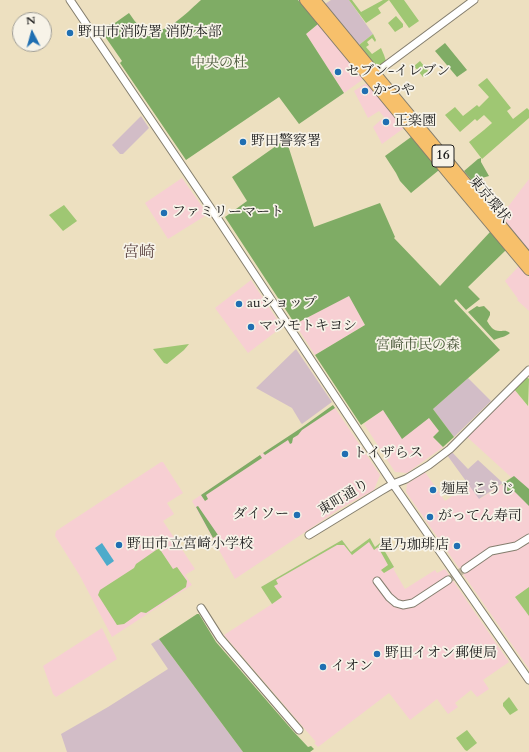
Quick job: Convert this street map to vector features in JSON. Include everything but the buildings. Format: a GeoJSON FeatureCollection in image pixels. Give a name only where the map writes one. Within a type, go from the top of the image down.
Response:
{"type":"FeatureCollection","features":[{"type":"Feature","properties":{"kind":"highway","name":"東京環状"},"geometry":{"type":"LineString","coordinates":[[305,0],[372,75],[529,259]]}},
{"type":"Feature","properties":{"kind":"highway","name":"東京環状"},"geometry":{"type":"LineString","coordinates":[[315,0],[372,75],[529,270]]}},
{"type":"Feature","properties":{"kind":"street"},"geometry":{"type":"LineString","coordinates":[[70,0],[214,213],[393,484],[529,680]]}},
{"type":"Feature","properties":{"kind":"street"},"geometry":{"type":"LineString","coordinates":[[372,75],[474,0]]}},
{"type":"Feature","properties":{"kind":"street","name":"東町通り"},"geometry":{"type":"LineString","coordinates":[[309,535],[393,484],[406,479],[429,465],[450,448],[529,370]]}},
{"type":"Feature","properties":{"kind":"street"},"geometry":{"type":"LineString","coordinates":[[465,569],[491,551],[516,546],[529,538]]}},
{"type":"Feature","properties":{"kind":"street"},"geometry":{"type":"LineString","coordinates":[[377,581],[396,603],[403,605],[412,603],[448,580]]}},
{"type":"Feature","properties":{"kind":"street"},"geometry":{"type":"LineString","coordinates":[[201,608],[220,638],[299,730]]}},
{"type":"Feature","properties":{"kind":"shaded area"},"geometry":{"type":"Polygon","coordinates":[[[331,0],[349,0],[373,34],[359,45],[325,4],[331,0]]]}},
{"type":"Feature","properties":{"kind":"shaded area"},"geometry":{"type":"Polygon","coordinates":[[[318,24],[362,77],[362,80],[344,93],[306,34],[318,24]]]}},
{"type":"Feature","properties":{"kind":"shaded area"},"geometry":{"type":"Polygon","coordinates":[[[365,84],[368,84],[404,128],[382,144],[373,127],[384,117],[379,111],[368,118],[354,91],[365,84]]]}},
{"type":"Feature","properties":{"kind":"shaded area"},"geometry":{"type":"Polygon","coordinates":[[[141,116],[149,128],[123,154],[120,154],[112,145],[141,116]]]}},
{"type":"Feature","properties":{"kind":"shaded area"},"geometry":{"type":"Polygon","coordinates":[[[182,178],[206,212],[205,216],[168,239],[145,203],[182,178]]]}},
{"type":"Feature","properties":{"kind":"shaded area"},"geometry":{"type":"Polygon","coordinates":[[[529,179],[529,250],[501,216],[529,179]]]}},
{"type":"Feature","properties":{"kind":"shaded area"},"geometry":{"type":"Polygon","coordinates":[[[519,266],[529,278],[529,311],[517,300],[518,299],[505,281],[519,266]]]}},
{"type":"Feature","properties":{"kind":"shaded area"},"geometry":{"type":"Polygon","coordinates":[[[251,280],[282,327],[248,353],[215,308],[251,280]]]}},
{"type":"Feature","properties":{"kind":"shaded area"},"geometry":{"type":"Polygon","coordinates":[[[349,295],[365,325],[315,355],[295,324],[349,295]]]}},
{"type":"Feature","properties":{"kind":"shaded area"},"geometry":{"type":"Polygon","coordinates":[[[296,349],[332,402],[302,424],[292,408],[256,388],[296,349]]]}},
{"type":"Feature","properties":{"kind":"shaded area"},"geometry":{"type":"Polygon","coordinates":[[[468,378],[491,401],[454,437],[433,409],[468,378]]]}},
{"type":"Feature","properties":{"kind":"shaded area"},"geometry":{"type":"Polygon","coordinates":[[[514,389],[529,406],[529,669],[406,492],[407,484],[425,472],[445,501],[469,485],[480,499],[512,478],[466,436],[514,389]]]}},
{"type":"Feature","properties":{"kind":"shaded area"},"geometry":{"type":"Polygon","coordinates":[[[333,405],[380,475],[374,490],[341,508],[235,579],[192,501],[333,405]]]}},
{"type":"Feature","properties":{"kind":"shaded area"},"geometry":{"type":"Polygon","coordinates":[[[383,410],[429,418],[439,431],[433,437],[443,447],[407,473],[395,472],[364,424],[383,410]]]}},
{"type":"Feature","properties":{"kind":"shaded area"},"geometry":{"type":"Polygon","coordinates":[[[451,451],[468,469],[478,460],[503,483],[479,499],[447,455],[451,451]]]}},
{"type":"Feature","properties":{"kind":"shaded area","name":"野田市立宮崎小学校"},"geometry":{"type":"Polygon","coordinates":[[[163,462],[183,493],[167,503],[174,514],[163,521],[195,569],[185,575],[192,585],[112,637],[80,576],[55,536],[56,531],[163,462]]]}},
{"type":"Feature","properties":{"kind":"shaded area"},"geometry":{"type":"Polygon","coordinates":[[[370,538],[375,547],[380,543],[405,589],[435,570],[437,573],[445,569],[509,662],[483,680],[489,689],[477,697],[471,690],[455,703],[458,707],[448,714],[437,699],[410,720],[389,693],[318,747],[314,743],[316,742],[224,635],[272,604],[261,587],[342,540],[351,552],[370,538]]]}},
{"type":"Feature","properties":{"kind":"shaded area"},"geometry":{"type":"Polygon","coordinates":[[[102,628],[117,659],[56,697],[53,694],[43,666],[102,628]]]}},
{"type":"Feature","properties":{"kind":"shaded area"},"geometry":{"type":"Polygon","coordinates":[[[159,639],[243,752],[67,752],[61,734],[108,707],[168,669],[151,644],[159,639]]]}},
{"type":"Feature","properties":{"kind":"green space","name":"中央の杜"},"geometry":{"type":"Polygon","coordinates":[[[201,0],[298,0],[318,24],[306,34],[344,93],[299,124],[279,97],[186,160],[120,63],[122,61],[104,35],[105,28],[129,13],[136,23],[142,28],[150,31],[158,31],[166,28],[181,18],[201,0]]]}},
{"type":"Feature","properties":{"kind":"green space"},"geometry":{"type":"Polygon","coordinates":[[[349,0],[352,0],[361,12],[383,0],[389,0],[378,8],[381,13],[366,23],[349,0]]]}},
{"type":"Feature","properties":{"kind":"green space"},"geometry":{"type":"Polygon","coordinates":[[[389,0],[404,0],[419,21],[409,28],[389,0]]]}},
{"type":"Feature","properties":{"kind":"green space"},"geometry":{"type":"Polygon","coordinates":[[[396,16],[403,24],[403,27],[395,32],[388,23],[396,16]]]}},
{"type":"Feature","properties":{"kind":"green space"},"geometry":{"type":"Polygon","coordinates":[[[373,34],[376,40],[375,42],[372,38],[367,42],[369,45],[366,47],[372,54],[381,48],[386,61],[380,65],[374,64],[359,45],[373,34]]]}},
{"type":"Feature","properties":{"kind":"green space"},"geometry":{"type":"Polygon","coordinates":[[[445,43],[467,70],[457,77],[435,51],[445,43]]]}},
{"type":"Feature","properties":{"kind":"green space"},"geometry":{"type":"Polygon","coordinates":[[[420,61],[429,72],[423,77],[414,66],[420,61]]]}},
{"type":"Feature","properties":{"kind":"green space"},"geometry":{"type":"Polygon","coordinates":[[[487,78],[511,108],[507,111],[513,119],[527,108],[529,110],[529,118],[482,159],[469,142],[492,123],[484,115],[477,121],[475,119],[460,132],[445,115],[455,107],[463,116],[477,105],[479,107],[489,97],[478,85],[487,78]]]}},
{"type":"Feature","properties":{"kind":"green space"},"geometry":{"type":"Polygon","coordinates":[[[411,137],[439,170],[411,193],[400,181],[385,156],[411,137]]]}},
{"type":"Feature","properties":{"kind":"green space","name":"宮崎市民の森"},"geometry":{"type":"Polygon","coordinates":[[[286,139],[314,227],[380,203],[395,237],[394,238],[440,286],[490,232],[506,250],[468,287],[480,299],[466,310],[456,299],[454,301],[500,350],[433,409],[454,437],[443,447],[433,437],[439,431],[429,418],[402,439],[383,410],[361,425],[315,355],[365,325],[349,296],[295,324],[225,217],[247,201],[232,177],[286,139]]]}},
{"type":"Feature","properties":{"kind":"green space"},"geometry":{"type":"Polygon","coordinates":[[[481,158],[481,162],[489,176],[474,183],[464,171],[481,158]]]}},
{"type":"Feature","properties":{"kind":"green space"},"geometry":{"type":"Polygon","coordinates":[[[64,205],[77,221],[63,231],[49,215],[64,205]]]}},
{"type":"Feature","properties":{"kind":"green space"},"geometry":{"type":"Polygon","coordinates":[[[477,306],[484,306],[490,312],[487,321],[492,328],[498,331],[510,333],[494,340],[468,312],[477,306]]]}},
{"type":"Feature","properties":{"kind":"green space"},"geometry":{"type":"Polygon","coordinates":[[[189,344],[167,364],[164,363],[153,349],[189,344]]]}},
{"type":"Feature","properties":{"kind":"green space"},"geometry":{"type":"Polygon","coordinates":[[[525,378],[529,379],[528,406],[514,389],[525,378]]]}},
{"type":"Feature","properties":{"kind":"green space"},"geometry":{"type":"Polygon","coordinates":[[[333,405],[335,408],[302,430],[293,438],[292,443],[290,444],[288,440],[265,455],[263,453],[301,428],[333,405]]]}},
{"type":"Feature","properties":{"kind":"green space"},"geometry":{"type":"Polygon","coordinates":[[[260,455],[262,458],[206,495],[208,499],[205,501],[201,495],[260,455]]]}},
{"type":"Feature","properties":{"kind":"green space"},"geometry":{"type":"Polygon","coordinates":[[[514,476],[529,489],[529,506],[512,489],[507,492],[502,484],[514,476]]]}},
{"type":"Feature","properties":{"kind":"green space"},"geometry":{"type":"Polygon","coordinates":[[[198,506],[218,535],[213,538],[196,507],[198,506]]]}},
{"type":"Feature","properties":{"kind":"green space"},"geometry":{"type":"Polygon","coordinates":[[[370,538],[375,547],[380,543],[394,567],[384,573],[381,570],[388,565],[378,547],[374,550],[369,542],[352,555],[344,545],[337,545],[276,580],[278,584],[274,586],[282,597],[272,604],[261,587],[342,540],[351,552],[370,538]]]}},
{"type":"Feature","properties":{"kind":"green space"},"geometry":{"type":"Polygon","coordinates":[[[159,548],[173,569],[177,567],[187,581],[186,587],[146,613],[141,612],[124,624],[117,625],[98,595],[100,590],[134,568],[136,564],[159,548]]]}},
{"type":"Feature","properties":{"kind":"green space"},"geometry":{"type":"Polygon","coordinates":[[[529,587],[529,616],[515,597],[529,587]]]}},
{"type":"Feature","properties":{"kind":"green space"},"geometry":{"type":"Polygon","coordinates":[[[199,614],[216,642],[293,731],[308,747],[311,746],[314,749],[310,752],[243,752],[159,639],[199,614]]]}},
{"type":"Feature","properties":{"kind":"green space"},"geometry":{"type":"Polygon","coordinates":[[[509,697],[518,710],[510,715],[503,706],[503,703],[509,697]]]}},
{"type":"Feature","properties":{"kind":"green space"},"geometry":{"type":"Polygon","coordinates":[[[467,730],[477,743],[467,751],[456,738],[467,730]]]}},
{"type":"Feature","properties":{"kind":"water"},"geometry":{"type":"Polygon","coordinates":[[[102,543],[114,561],[107,566],[95,548],[102,543]]]}},
{"type":"Feature","properties":{"kind":"tunnel"},"geometry":{"type":"LineString","coordinates":[[448,580],[465,569]]}},
{"type":"Feature","properties":{"kind":"place","name":"野田市消防署 消防本部"},"geometry":{"type":"Point","coordinates":[70,33]}},
{"type":"Feature","properties":{"kind":"place","name":"セブン-イレブン"},"geometry":{"type":"Point","coordinates":[338,72]}},
{"type":"Feature","properties":{"kind":"place","name":"かつや"},"geometry":{"type":"Point","coordinates":[365,91]}},
{"type":"Feature","properties":{"kind":"place","name":"正楽園"},"geometry":{"type":"Point","coordinates":[386,122]}},
{"type":"Feature","properties":{"kind":"place","name":"野田警察署"},"geometry":{"type":"Point","coordinates":[243,142]}},
{"type":"Feature","properties":{"kind":"place","name":"ファミリーマート"},"geometry":{"type":"Point","coordinates":[164,213]}},
{"type":"Feature","properties":{"kind":"place","name":"auショップ"},"geometry":{"type":"Point","coordinates":[239,304]}},
{"type":"Feature","properties":{"kind":"place","name":"マツモトキヨシ"},"geometry":{"type":"Point","coordinates":[251,327]}},
{"type":"Feature","properties":{"kind":"place","name":"トイザらス"},"geometry":{"type":"Point","coordinates":[345,454]}},
{"type":"Feature","properties":{"kind":"place","name":"麺屋 こうじ"},"geometry":{"type":"Point","coordinates":[433,490]}},
{"type":"Feature","properties":{"kind":"place","name":"ダイソー"},"geometry":{"type":"Point","coordinates":[297,515]}},
{"type":"Feature","properties":{"kind":"place","name":"がってん寿司"},"geometry":{"type":"Point","coordinates":[430,517]}},
{"type":"Feature","properties":{"kind":"place","name":"野田市立宮崎小学校"},"geometry":{"type":"Point","coordinates":[119,545]}},
{"type":"Feature","properties":{"kind":"place","name":"星乃珈琲店"},"geometry":{"type":"Point","coordinates":[457,546]}},
{"type":"Feature","properties":{"kind":"place","name":"野田イオン郵便局"},"geometry":{"type":"Point","coordinates":[377,654]}},
{"type":"Feature","properties":{"kind":"place","name":"イオン"},"geometry":{"type":"Point","coordinates":[323,667]}},
{"type":"Feature","properties":{"kind":"district","name":"宮崎"},"geometry":{"type":"Point","coordinates":[139,253]}}]}
